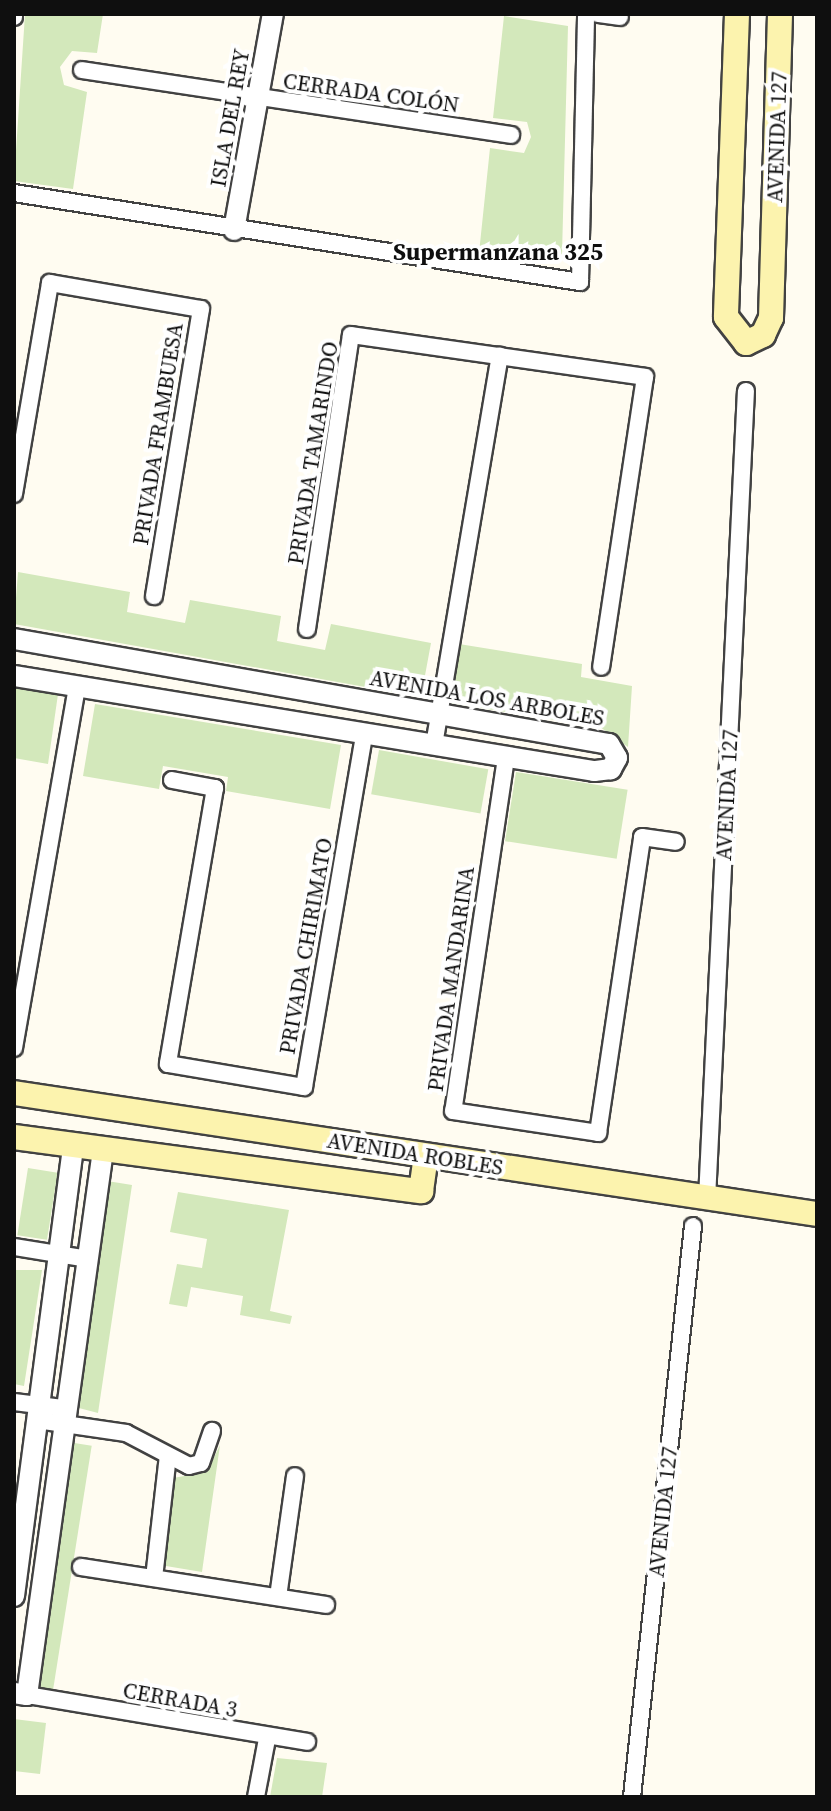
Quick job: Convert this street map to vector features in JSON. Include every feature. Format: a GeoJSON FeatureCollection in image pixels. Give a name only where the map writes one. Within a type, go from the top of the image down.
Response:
{"type":"FeatureCollection","features":[{"type":"Feature","properties":{"kind":"main road","name":"AVENIDA 127"},"geometry":{"type":"LineString","coordinates":[[737,14],[726,317],[746,343],[763,335],[771,318],[780,14]]}},
{"type":"Feature","properties":{"kind":"main road","name":"AVENIDA ROBLES"},"geometry":{"type":"LineString","coordinates":[[14,1093],[817,1214]]}},
{"type":"Feature","properties":{"kind":"main road","name":"AVENIDA ROBLES"},"geometry":{"type":"LineString","coordinates":[[14,1137],[421,1191],[426,1156]]}},
{"type":"Feature","properties":{"kind":"street","name":"ISLA DEL REY"},"geometry":{"type":"LineString","coordinates":[[234,230],[273,14]]}},
{"type":"Feature","properties":{"kind":"street"},"geometry":{"type":"LineString","coordinates":[[14,193],[580,282],[586,14]]}},
{"type":"Feature","properties":{"kind":"street"},"geometry":{"type":"LineString","coordinates":[[598,14],[620,17]]}},
{"type":"Feature","properties":{"kind":"street","name":"CERRADA COLÓN"},"geometry":{"type":"LineString","coordinates":[[82,70],[511,135]]}},
{"type":"Feature","properties":{"kind":"street","name":"PRIVADA FRAMBUESA"},"geometry":{"type":"LineString","coordinates":[[14,494],[50,283],[201,309],[154,596]]}},
{"type":"Feature","properties":{"kind":"street","name":"PRIVADA TAMARINDO"},"geometry":{"type":"LineString","coordinates":[[307,629],[351,335],[645,377],[601,667]]}},
{"type":"Feature","properties":{"kind":"street"},"geometry":{"type":"LineString","coordinates":[[434,745],[500,356]]}},
{"type":"Feature","properties":{"kind":"street","name":"AVENIDA 127"},"geometry":{"type":"LineString","coordinates":[[707,1199],[746,391]]}},
{"type":"Feature","properties":{"kind":"street","name":"AVENIDA LOS ARBOLES"},"geometry":{"type":"LineString","coordinates":[[14,639],[609,744],[617,758],[611,769],[594,771],[14,676]]}},
{"type":"Feature","properties":{"kind":"street"},"geometry":{"type":"LineString","coordinates":[[161,698],[168,667]]}},
{"type":"Feature","properties":{"kind":"street"},"geometry":{"type":"LineString","coordinates":[[14,1048],[77,686]]}},
{"type":"Feature","properties":{"kind":"street","name":"PRIVADA CHIRIMATO"},"geometry":{"type":"LineString","coordinates":[[172,780],[215,788],[168,1064],[304,1087],[364,735]]}},
{"type":"Feature","properties":{"kind":"street","name":"PRIVADA MANDARINA"},"geometry":{"type":"LineString","coordinates":[[506,758],[453,1111],[598,1133],[642,837],[676,842]]}},
{"type":"Feature","properties":{"kind":"street"},"geometry":{"type":"LineString","coordinates":[[14,1596],[63,1255],[73,1146]]}},
{"type":"Feature","properties":{"kind":"street"},"geometry":{"type":"LineString","coordinates":[[20,1694],[103,1150]]}},
{"type":"Feature","properties":{"kind":"street","name":"AVENIDA 127"},"geometry":{"type":"LineString","coordinates":[[632,1797],[693,1226]]}},
{"type":"Feature","properties":{"kind":"street"},"geometry":{"type":"LineString","coordinates":[[14,1247],[88,1259]]}},
{"type":"Feature","properties":{"kind":"street"},"geometry":{"type":"LineString","coordinates":[[14,1402],[38,1413],[126,1433],[168,1456],[201,1463],[212,1431]]}},
{"type":"Feature","properties":{"kind":"street"},"geometry":{"type":"LineString","coordinates":[[154,1578],[168,1456]]}},
{"type":"Feature","properties":{"kind":"street"},"geometry":{"type":"LineString","coordinates":[[278,1597],[295,1476]]}},
{"type":"Feature","properties":{"kind":"street"},"geometry":{"type":"LineString","coordinates":[[81,1567],[326,1605]]}},
{"type":"Feature","properties":{"kind":"street","name":"CERRADA 3"},"geometry":{"type":"LineString","coordinates":[[20,1694],[267,1739],[307,1742]]}},
{"type":"Feature","properties":{"kind":"street"},"geometry":{"type":"LineString","coordinates":[[256,1797],[267,1739]]}},
{"type":"Feature","properties":{"kind":"green space"},"geometry":{"type":"Polygon","coordinates":[[[25,14],[103,14],[97,53],[72,51],[60,67],[64,85],[87,92],[73,189],[14,181],[25,14]]]}},
{"type":"Feature","properties":{"kind":"green space"},"geometry":{"type":"Polygon","coordinates":[[[504,16],[568,26],[562,254],[550,264],[479,253],[490,148],[524,153],[531,137],[527,122],[493,118],[504,16]]]}},
{"type":"Feature","properties":{"kind":"green space"},"geometry":{"type":"Polygon","coordinates":[[[18,572],[130,592],[127,612],[185,623],[190,600],[281,616],[277,641],[325,650],[331,624],[431,643],[421,697],[14,624],[18,572]]]}},
{"type":"Feature","properties":{"kind":"green space"},"geometry":{"type":"Polygon","coordinates":[[[459,644],[582,664],[581,677],[632,686],[628,747],[600,727],[449,703],[459,644]]]}},
{"type":"Feature","properties":{"kind":"green space"},"geometry":{"type":"Polygon","coordinates":[[[14,686],[58,694],[48,764],[14,758],[14,686]]]}},
{"type":"Feature","properties":{"kind":"green space"},"geometry":{"type":"Polygon","coordinates":[[[95,704],[341,745],[330,809],[226,791],[228,777],[163,766],[159,789],[83,776],[95,704]]]}},
{"type":"Feature","properties":{"kind":"green space"},"geometry":{"type":"Polygon","coordinates":[[[379,750],[488,769],[480,814],[371,794],[379,750]]]}},
{"type":"Feature","properties":{"kind":"green space"},"geometry":{"type":"Polygon","coordinates":[[[516,772],[628,790],[617,859],[505,841],[516,772]]]}},
{"type":"Feature","properties":{"kind":"green space"},"geometry":{"type":"Polygon","coordinates":[[[28,1168],[58,1173],[47,1240],[17,1235],[28,1168]]]}},
{"type":"Feature","properties":{"kind":"green space"},"geometry":{"type":"Polygon","coordinates":[[[101,1180],[132,1185],[98,1413],[75,1407],[101,1180]]]}},
{"type":"Feature","properties":{"kind":"green space"},"geometry":{"type":"Polygon","coordinates":[[[178,1192],[289,1210],[270,1311],[292,1316],[290,1324],[240,1315],[243,1296],[191,1287],[187,1307],[169,1304],[177,1264],[202,1268],[207,1239],[170,1232],[178,1192]]]}},
{"type":"Feature","properties":{"kind":"green space"},"geometry":{"type":"Polygon","coordinates":[[[14,1270],[42,1270],[24,1386],[14,1384],[14,1270]]]}},
{"type":"Feature","properties":{"kind":"green space"},"geometry":{"type":"Polygon","coordinates":[[[68,1442],[92,1446],[53,1691],[29,1687],[68,1442]]]}},
{"type":"Feature","properties":{"kind":"green space"},"geometry":{"type":"Polygon","coordinates":[[[220,1445],[202,1572],[160,1565],[173,1478],[207,1472],[220,1445]]]}},
{"type":"Feature","properties":{"kind":"green space"},"geometry":{"type":"Polygon","coordinates":[[[14,1719],[46,1723],[40,1774],[14,1771],[14,1719]]]}},
{"type":"Feature","properties":{"kind":"green space"},"geometry":{"type":"Polygon","coordinates":[[[277,1758],[327,1763],[322,1797],[270,1797],[277,1758]]]}},
{"type":"Feature","properties":{"kind":"district","name":"Supermanzana 325"},"geometry":{"type":"Point","coordinates":[498,252]}}]}
